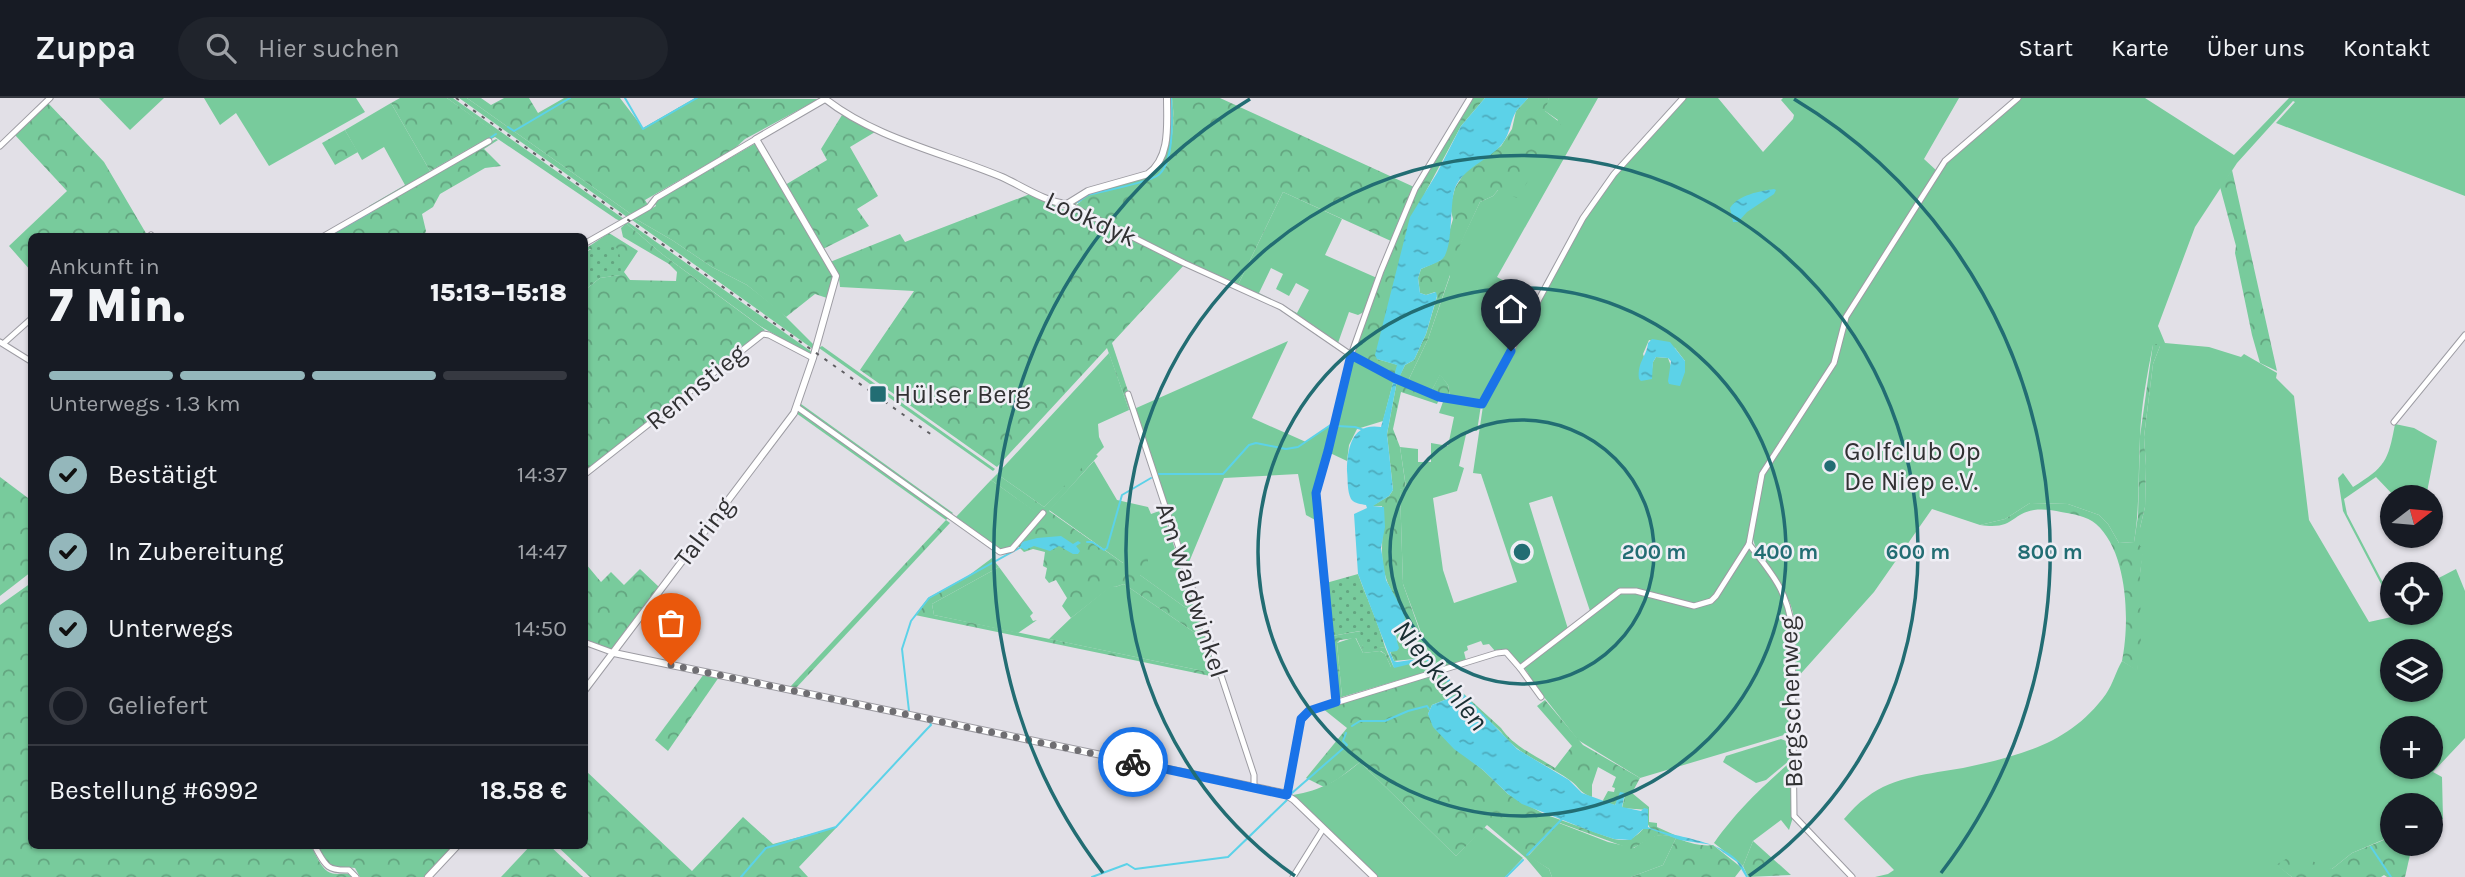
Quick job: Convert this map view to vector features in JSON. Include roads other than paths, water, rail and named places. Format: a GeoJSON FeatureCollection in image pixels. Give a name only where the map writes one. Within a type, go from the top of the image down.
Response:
{"type":"FeatureCollection","features":[{"type":"Feature","properties":{"kind":"street"},"geometry":{"type":"LineString","coordinates":[[0,146],[50,98]]}},
{"type":"Feature","properties":{"kind":"street"},"geometry":{"type":"LineString","coordinates":[[1067,204],[1088,191],[1154,170],[1161,160],[1165,146],[1167,98]]}},
{"type":"Feature","properties":{"kind":"street"},"geometry":{"type":"LineString","coordinates":[[1336,702],[1316,493],[1351,355],[1415,189],[1469,98]]}},
{"type":"Feature","properties":{"kind":"street","name":"Lookdyk"},"geometry":{"type":"LineString","coordinates":[[825,99],[844,113],[883,132],[1000,176],[1053,201],[1067,204],[1184,263],[1281,307],[1296,316],[1304,326],[1396,379],[1439,397],[1482,404],[1598,195],[1683,98]]}},
{"type":"Feature","properties":{"kind":"street"},"geometry":{"type":"LineString","coordinates":[[1520,668],[1620,591],[1636,591],[1694,606],[1712,601],[1749,544],[1762,474],[1834,363],[1846,317],[1945,161],[2018,98]]}},
{"type":"Feature","properties":{"kind":"street"},"geometry":{"type":"LineString","coordinates":[[588,242],[649,206],[656,198],[825,99]]}},
{"type":"Feature","properties":{"kind":"street","name":"Talring"},"geometry":{"type":"LineString","coordinates":[[588,686],[797,407],[813,358],[836,276],[757,139]]}},
{"type":"Feature","properties":{"kind":"street"},"geometry":{"type":"LineString","coordinates":[[329,233],[489,141]]}},
{"type":"Feature","properties":{"kind":"street"},"geometry":{"type":"LineString","coordinates":[[28,321],[2,343],[28,359]]}},
{"type":"Feature","properties":{"kind":"street","name":"Rennstieg"},"geometry":{"type":"LineString","coordinates":[[588,472],[763,334],[813,358]]}},
{"type":"Feature","properties":{"kind":"street"},"geometry":{"type":"LineString","coordinates":[[2393,422],[2465,335]]}},
{"type":"Feature","properties":{"kind":"street","name":"Am Waldwinkel"},"geometry":{"type":"LineString","coordinates":[[1128,394],[1258,787]]}},
{"type":"Feature","properties":{"kind":"street"},"geometry":{"type":"LineString","coordinates":[[797,407],[1000,552],[1012,549],[1043,513]]}},
{"type":"Feature","properties":{"kind":"street","name":"Bergschenweg"},"geometry":{"type":"LineString","coordinates":[[1749,544],[1775,579],[1789,606],[1794,682],[1794,816],[1852,877]]}},
{"type":"Feature","properties":{"kind":"street"},"geometry":{"type":"LineString","coordinates":[[588,643],[614,653],[1287,795],[1374,877]]}},
{"type":"Feature","properties":{"kind":"street"},"geometry":{"type":"LineString","coordinates":[[1287,795],[1301,719],[1309,711],[1506,652],[1541,697]]}},
{"type":"Feature","properties":{"kind":"street"},"geometry":{"type":"LineString","coordinates":[[1293,877],[1323,829]]}},
{"type":"Feature","properties":{"kind":"street"},"geometry":{"type":"LineString","coordinates":[[316,849],[327,868],[336,871],[349,870],[356,877]]}},
{"type":"Feature","properties":{"kind":"street"},"geometry":{"type":"LineString","coordinates":[[428,877],[454,849]]}},
{"type":"Feature","properties":{"kind":"water"},"geometry":{"type":"Polygon","coordinates":[[[1485,98],[1528,98],[1518,108],[1502,144],[1464,174],[1455,188],[1448,248],[1441,260],[1421,269],[1418,278],[1420,293],[1426,295],[1436,292],[1437,296],[1426,334],[1414,360],[1405,365],[1399,378],[1394,376],[1397,365],[1377,359],[1375,355],[1410,217],[1461,126],[1485,98]]]}},
{"type":"Feature","properties":{"kind":"water"},"geometry":{"type":"Polygon","coordinates":[[[1774,189],[1774,194],[1747,212],[1738,222],[1733,222],[1730,208],[1738,200],[1750,194],[1774,189]]]}},
{"type":"Feature","properties":{"kind":"water"},"geometry":{"type":"Polygon","coordinates":[[[1652,339],[1670,342],[1685,361],[1685,372],[1680,386],[1669,384],[1671,361],[1668,358],[1656,357],[1652,379],[1639,379],[1641,364],[1652,339]]]}},
{"type":"Feature","properties":{"kind":"water"},"geometry":{"type":"Polygon","coordinates":[[[1394,379],[1397,381],[1387,434],[1393,490],[1389,496],[1373,506],[1384,507],[1385,527],[1381,548],[1386,580],[1404,613],[1407,632],[1438,668],[1436,669],[1426,660],[1394,668],[1358,574],[1354,514],[1367,508],[1366,505],[1351,499],[1348,489],[1348,454],[1357,433],[1371,427],[1381,427],[1394,379]],[[1398,628],[1394,631],[1399,648],[1390,652],[1394,661],[1424,658],[1398,628]]]}},
{"type":"Feature","properties":{"kind":"water"},"geometry":{"type":"Polygon","coordinates":[[[1061,536],[1073,544],[1078,541],[1081,543],[1076,546],[1080,551],[1078,554],[1059,546],[1050,551],[1034,546],[1025,550],[1020,547],[1022,542],[1061,536]]]}},
{"type":"Feature","properties":{"kind":"water"},"geometry":{"type":"Polygon","coordinates":[[[1442,672],[1517,749],[1569,780],[1582,793],[1615,805],[1620,792],[1625,793],[1622,807],[1641,811],[1648,809],[1648,827],[1710,845],[1680,840],[1650,829],[1643,829],[1631,840],[1614,839],[1522,804],[1454,749],[1433,727],[1428,714],[1432,705],[1457,695],[1440,673],[1442,672]]]}},
{"type":"Feature","properties":{"kind":"water"},"geometry":{"type":"Polygon","coordinates":[[[1715,846],[1741,864],[1748,877],[1737,862],[1715,846]]]}},
{"type":"Feature","properties":{"kind":"waterway"},"geometry":{"type":"LineString","coordinates":[[508,127],[514,131],[570,98]]}},
{"type":"Feature","properties":{"kind":"waterway"},"geometry":{"type":"LineString","coordinates":[[625,98],[643,129],[697,98]]}},
{"type":"Feature","properties":{"kind":"waterway"},"geometry":{"type":"LineString","coordinates":[[1078,202],[1088,195],[1151,179],[1163,170],[1170,151],[1171,98]]}},
{"type":"Feature","properties":{"kind":"waterway"},"geometry":{"type":"LineString","coordinates":[[490,138],[496,134]]}},
{"type":"Feature","properties":{"kind":"waterway"},"geometry":{"type":"LineString","coordinates":[[334,233],[371,212]]}},
{"type":"Feature","properties":{"kind":"waterway"},"geometry":{"type":"LineString","coordinates":[[1157,474],[1223,474],[1249,445],[1256,443],[1286,449],[1298,447],[1332,424]]}},
{"type":"Feature","properties":{"kind":"waterway"},"geometry":{"type":"LineString","coordinates":[[1337,426],[1364,430]]}},
{"type":"Feature","properties":{"kind":"waterway"},"geometry":{"type":"LineString","coordinates":[[1087,542],[1092,542],[1104,550],[1107,548],[1122,495],[1151,478]]}},
{"type":"Feature","properties":{"kind":"waterway"},"geometry":{"type":"LineString","coordinates":[[909,711],[902,649],[911,621],[929,598],[1021,547]]}},
{"type":"Feature","properties":{"kind":"waterway","name":"Niepkuhlen"},"geometry":{"type":"LineString","coordinates":[[1352,726],[1360,721],[1385,721],[1427,706],[1429,709]]}},
{"type":"Feature","properties":{"kind":"waterway"},"geometry":{"type":"LineString","coordinates":[[741,877],[766,848],[836,827],[931,725],[930,722]]}},
{"type":"Feature","properties":{"kind":"waterway"},"geometry":{"type":"LineString","coordinates":[[1292,793],[1347,745],[1343,741],[1346,733]]}},
{"type":"Feature","properties":{"kind":"waterway"},"geometry":{"type":"LineString","coordinates":[[1092,877],[1127,864],[1135,869],[1228,857],[1287,800]]}},
{"type":"Feature","properties":{"kind":"waterway"},"geometry":{"type":"LineString","coordinates":[[1527,855],[1563,818]]}},
{"type":"Feature","properties":{"kind":"waterway"},"geometry":{"type":"LineString","coordinates":[[2371,847],[2391,877]]}},
{"type":"Feature","properties":{"kind":"waterway"},"geometry":{"type":"LineString","coordinates":[[1506,877],[1523,860]]}},
{"type":"Feature","properties":{"kind":"railway"},"geometry":{"type":"LineString","coordinates":[[456,98],[932,435]]}},
{"type":"Feature","properties":{"kind":"place","name":"Hülser Berg"},"geometry":{"type":"Point","coordinates":[878,394]}},
{"type":"Feature","properties":{"kind":"place","name":"Golfclub Op De Niep e.V."},"geometry":{"type":"Point","coordinates":[1830,466]}}]}
